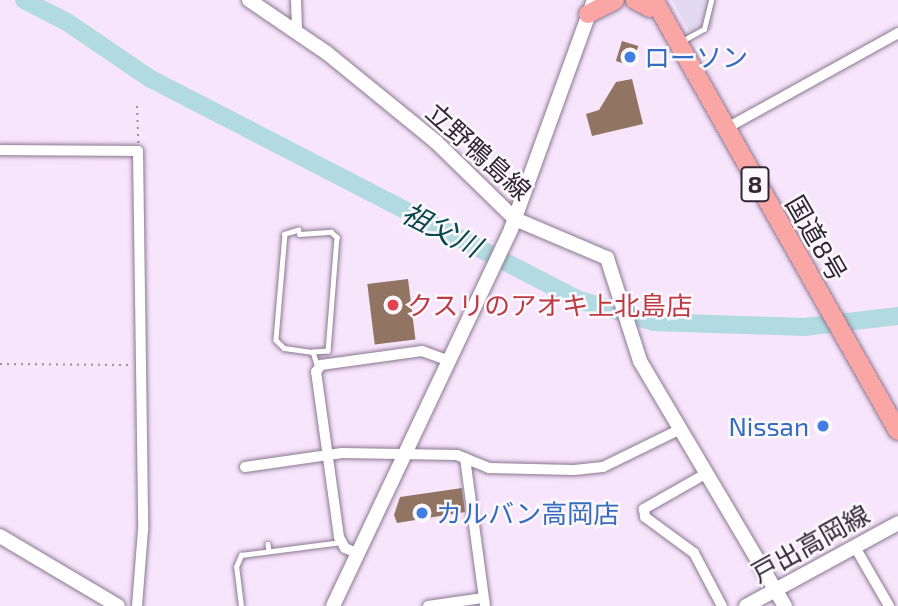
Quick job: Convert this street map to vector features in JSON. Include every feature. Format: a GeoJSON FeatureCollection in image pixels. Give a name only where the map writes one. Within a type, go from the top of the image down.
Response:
{"type":"FeatureCollection","features":[{"type":"Feature","properties":{"kind":"highway"},"geometry":{"type":"LineString","coordinates":[[591,7],[615,0]]}},
{"type":"Feature","properties":{"kind":"highway","name":"国道8号"},"geometry":{"type":"LineString","coordinates":[[646,2],[677,44],[898,431]]}},
{"type":"Feature","properties":{"kind":"highway","name":"国道8号"},"geometry":{"type":"LineString","coordinates":[[646,2],[691,71]]}},
{"type":"Feature","properties":{"kind":"main road","name":"立野鴨島線"},"geometry":{"type":"LineString","coordinates":[[249,0],[296,29],[436,142],[513,224],[607,258],[612,266],[629,337],[785,606]]}},
{"type":"Feature","properties":{"kind":"main road"},"geometry":{"type":"LineString","coordinates":[[333,606],[407,454],[513,224],[591,7]]}},
{"type":"Feature","properties":{"kind":"main road","name":"戸出高岡線"},"geometry":{"type":"LineString","coordinates":[[746,606],[777,592],[898,523]]}},
{"type":"Feature","properties":{"kind":"main road"},"geometry":{"type":"LineString","coordinates":[[0,536],[118,606]]}},
{"type":"Feature","properties":{"kind":"street"},"geometry":{"type":"LineString","coordinates":[[296,0],[296,29]]}},
{"type":"Feature","properties":{"kind":"street"},"geometry":{"type":"LineString","coordinates":[[724,130],[898,33]]}},
{"type":"Feature","properties":{"kind":"street"},"geometry":{"type":"LineString","coordinates":[[0,150],[138,150],[143,530],[138,606]]}},
{"type":"Feature","properties":{"kind":"street"},"geometry":{"type":"LineString","coordinates":[[359,554],[342,542],[316,377],[318,367],[422,351],[450,361]]}},
{"type":"Feature","properties":{"kind":"street"},"geometry":{"type":"LineString","coordinates":[[245,467],[257,468],[328,454],[407,454],[465,458],[489,468],[516,470],[603,467],[681,429]]}},
{"type":"Feature","properties":{"kind":"street"},"geometry":{"type":"LineString","coordinates":[[428,606],[484,602],[465,458]]}},
{"type":"Feature","properties":{"kind":"street"},"geometry":{"type":"LineString","coordinates":[[707,473],[644,509],[645,517],[694,553],[722,606]]}},
{"type":"Feature","properties":{"kind":"street"},"geometry":{"type":"LineString","coordinates":[[855,547],[889,606]]}},
{"type":"Feature","properties":{"kind":"lane"},"geometry":{"type":"LineString","coordinates":[[677,44],[704,29],[711,0]]}},
{"type":"Feature","properties":{"kind":"lane"},"geometry":{"type":"LineString","coordinates":[[331,232],[337,237],[328,351],[313,352],[279,346],[276,340],[285,234],[331,232]]}},
{"type":"Feature","properties":{"kind":"lane"},"geometry":{"type":"LineString","coordinates":[[313,352],[318,367]]}},
{"type":"Feature","properties":{"kind":"lane"},"geometry":{"type":"LineString","coordinates":[[241,606],[236,568],[242,555],[342,542]]}},
{"type":"Feature","properties":{"kind":"lane"},"geometry":{"type":"LineString","coordinates":[[268,544],[268,551]]}},
{"type":"Feature","properties":{"kind":"path"},"geometry":{"type":"LineString","coordinates":[[137,106],[138,150]]}},
{"type":"Feature","properties":{"kind":"path"},"geometry":{"type":"LineString","coordinates":[[0,364],[141,365]]}},
{"type":"Feature","properties":{"kind":"shaded area"},"geometry":{"type":"Polygon","coordinates":[[[672,0],[714,0],[713,28],[693,38],[672,0]]]}},
{"type":"Feature","properties":{"kind":"building"},"geometry":{"type":"Polygon","coordinates":[[[622,41],[638,46],[632,66],[616,61],[622,41]]]}},
{"type":"Feature","properties":{"kind":"building"},"geometry":{"type":"Polygon","coordinates":[[[632,79],[643,124],[592,136],[586,114],[599,110],[616,82],[632,79]]]}},
{"type":"Feature","properties":{"kind":"building"},"geometry":{"type":"Polygon","coordinates":[[[408,279],[415,340],[375,345],[367,284],[408,279]]]}},
{"type":"Feature","properties":{"kind":"building"},"geometry":{"type":"Polygon","coordinates":[[[462,488],[465,512],[397,523],[394,515],[400,497],[462,488]]]}},
{"type":"Feature","properties":{"kind":"waterway","name":"祖父川"},"geometry":{"type":"LineString","coordinates":[[24,0],[67,22],[149,78],[579,300],[654,322],[804,327],[898,316]]}},
{"type":"Feature","properties":{"kind":"place","name":"ローソン"},"geometry":{"type":"Point","coordinates":[630,57]}},
{"type":"Feature","properties":{"kind":"place","name":"クスリのアオキ上北島店"},"geometry":{"type":"Point","coordinates":[393,305]}},
{"type":"Feature","properties":{"kind":"place","name":"Nissan"},"geometry":{"type":"Point","coordinates":[823,426]}},
{"type":"Feature","properties":{"kind":"place","name":"カルバン高岡店"},"geometry":{"type":"Point","coordinates":[422,513]}}]}
